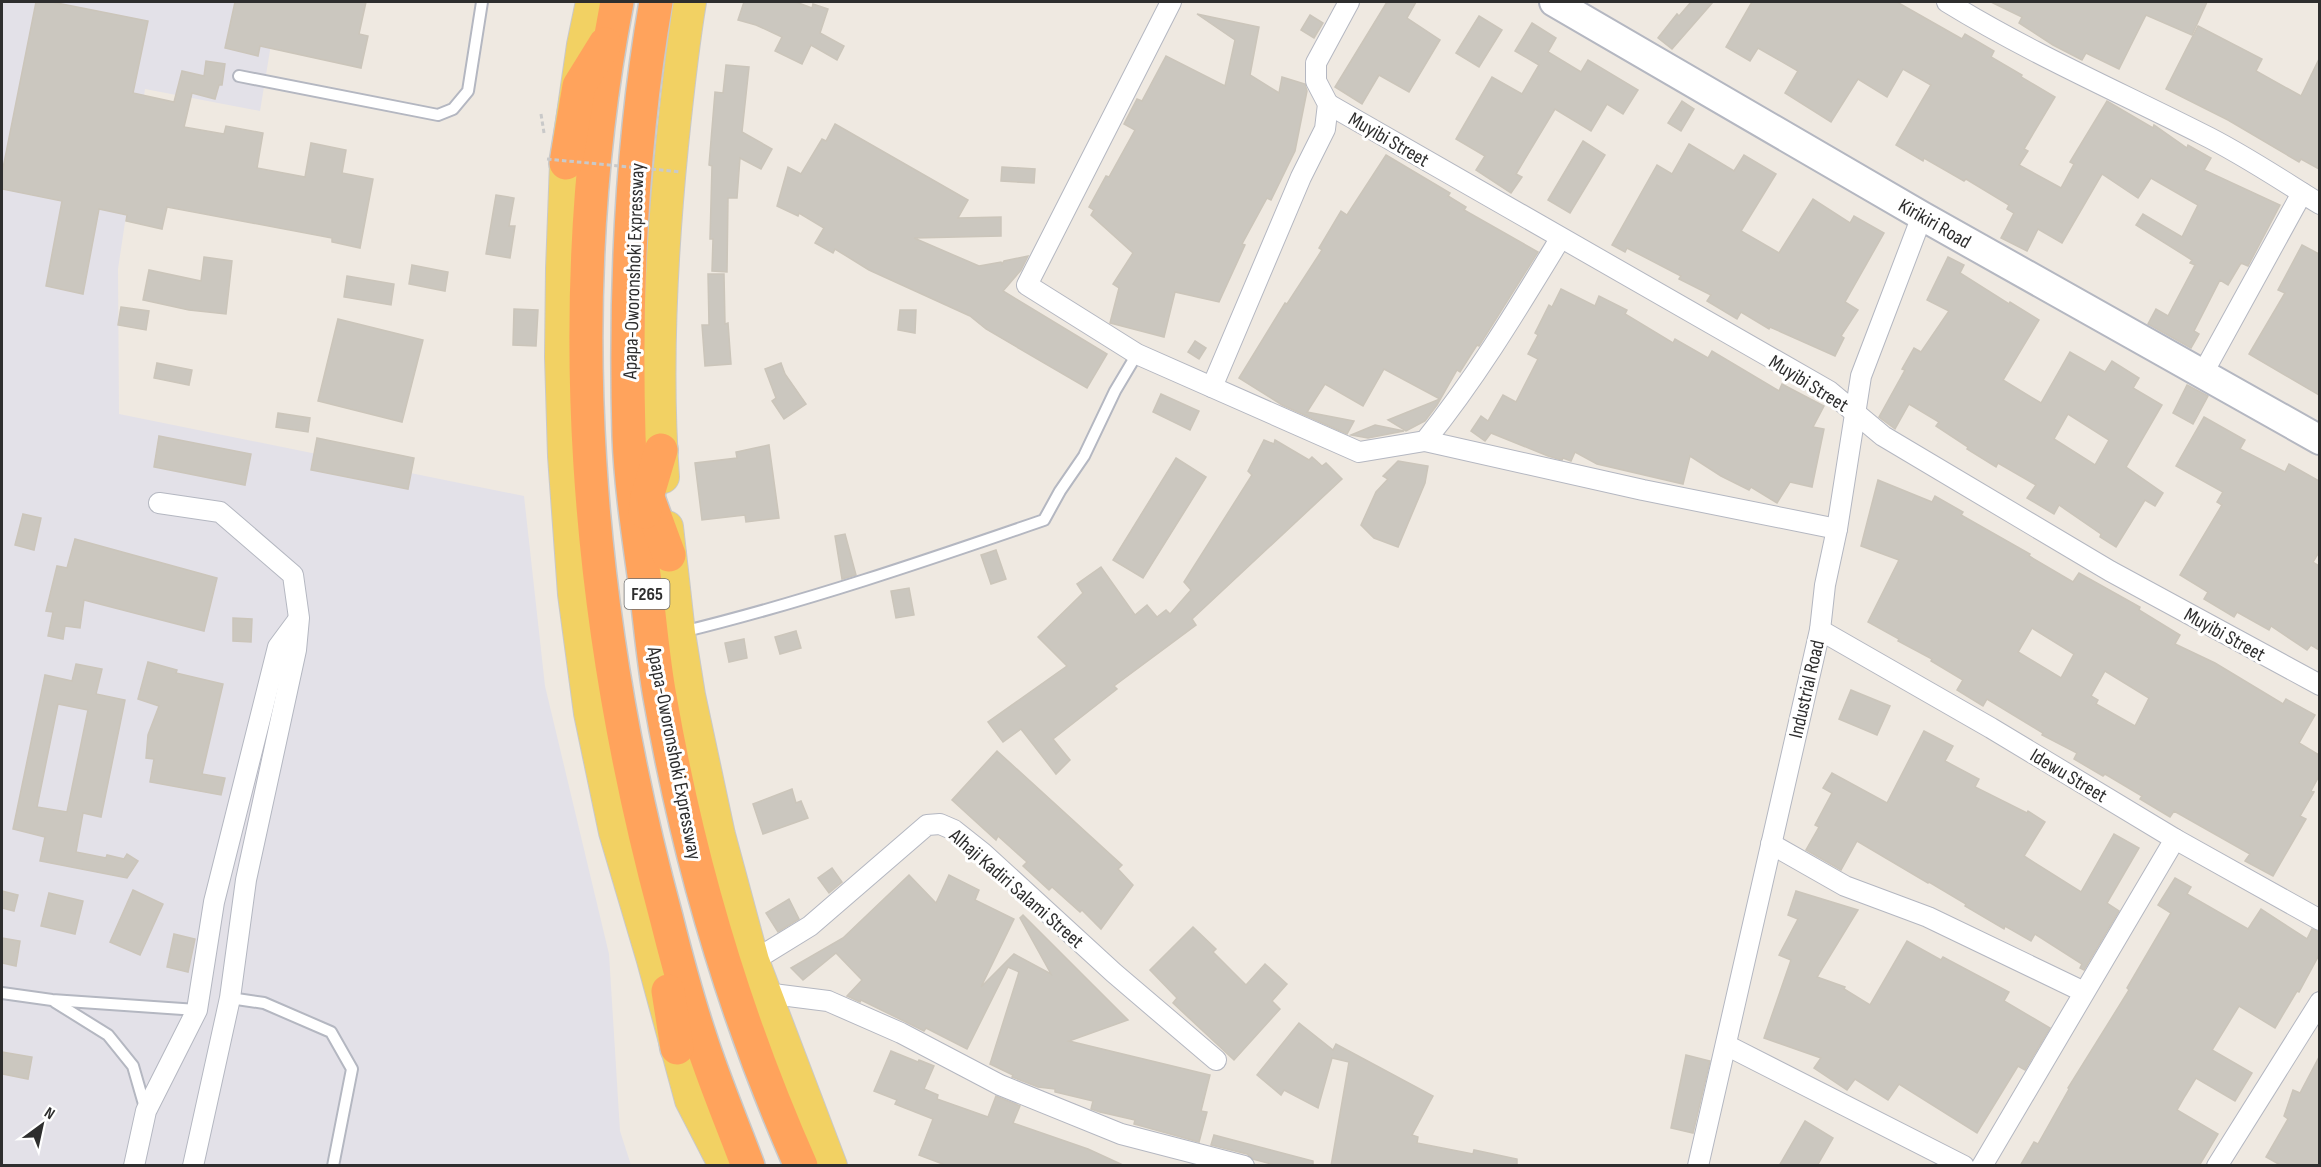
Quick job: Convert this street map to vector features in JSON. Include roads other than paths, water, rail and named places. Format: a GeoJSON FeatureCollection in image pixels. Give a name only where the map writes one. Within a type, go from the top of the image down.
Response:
{"type":"FeatureCollection","features":[{"type":"Feature","properties":{"kind":"highway","name":"F265"},"geometry":{"type":"LineString","coordinates":[[617,2],[597,40],[569,163],[587,321],[587,381],[595,526],[622,727],[646,844],[664,955],[689,1043],[748,1166]]}},
{"type":"Feature","properties":{"kind":"highway","name":"Apapa-Oworonshoki Expressway"},"geometry":{"type":"LineString","coordinates":[[656,2],[646,57],[632,182],[629,438],[655,551],[660,697],[705,897],[740,1014],[801,1166]]}},
{"type":"Feature","properties":{"kind":"highway"},"geometry":{"type":"LineString","coordinates":[[569,163],[579,86],[597,40]]}},
{"type":"Feature","properties":{"kind":"highway"},"geometry":{"type":"LineString","coordinates":[[629,438],[647,497],[655,551]]}},
{"type":"Feature","properties":{"kind":"highway"},"geometry":{"type":"LineString","coordinates":[[647,497],[661,450]]}},
{"type":"Feature","properties":{"kind":"highway"},"geometry":{"type":"LineString","coordinates":[[664,955],[668,992],[689,1043]]}},
{"type":"Feature","properties":{"kind":"main road"},"geometry":{"type":"LineString","coordinates":[[592,2],[597,40]]}},
{"type":"Feature","properties":{"kind":"main road","name":"Apapa-Oworonshoki Expressway"},"geometry":{"type":"LineString","coordinates":[[690,2],[683,42],[663,235],[659,335],[661,450],[655,551],[679,633],[689,695],[714,812],[753,961],[831,1166]]}},
{"type":"Feature","properties":{"kind":"main road","name":"Kirikiri Road"},"geometry":{"type":"LineString","coordinates":[[1554,2],[1922,216],[2319,440]]}},
{"type":"Feature","properties":{"kind":"main road"},"geometry":{"type":"LineString","coordinates":[[689,1043],[691,1100],[700,1166]]}},
{"type":"Feature","properties":{"kind":"main road"},"geometry":{"type":"LineString","coordinates":[[691,1100],[725,1166]]}},
{"type":"Feature","properties":{"kind":"street"},"geometry":{"type":"LineString","coordinates":[[1171,2],[1027,285],[1137,354],[1359,452],[1425,441],[1643,490],[1837,529]]}},
{"type":"Feature","properties":{"kind":"street"},"geometry":{"type":"LineString","coordinates":[[1212,387],[1301,177],[1325,129],[1328,104],[1316,81],[1316,63],[1350,2]]}},
{"type":"Feature","properties":{"kind":"street"},"geometry":{"type":"LineString","coordinates":[[1947,2],[2076,72],[2203,134],[2263,168],[2319,204]]}},
{"type":"Feature","properties":{"kind":"street","name":"Muyibi Street"},"geometry":{"type":"LineString","coordinates":[[1328,104],[1560,239],[1829,391],[1883,436],[2110,571],[2319,685]]}},
{"type":"Feature","properties":{"kind":"street"},"geometry":{"type":"LineString","coordinates":[[2203,373],[2302,194]]}},
{"type":"Feature","properties":{"kind":"street","name":"Industrial Road"},"geometry":{"type":"LineString","coordinates":[[1698,1166],[1820,630],[1825,585],[1837,529],[1861,376],[1922,216]]}},
{"type":"Feature","properties":{"kind":"street"},"geometry":{"type":"LineString","coordinates":[[1425,441],[1449,412],[1507,325],[1560,239]]}},
{"type":"Feature","properties":{"kind":"street"},"geometry":{"type":"LineString","coordinates":[[159,503],[220,512],[293,575],[299,618],[296,650],[246,880],[230,998],[193,1166]]}},
{"type":"Feature","properties":{"kind":"street"},"geometry":{"type":"LineString","coordinates":[[134,1166],[146,1111],[197,1010],[214,902],[278,647],[299,618]]}},
{"type":"Feature","properties":{"kind":"street","name":"Idewu Street"},"geometry":{"type":"LineString","coordinates":[[1820,630],[1991,728],[2175,839],[2319,920]]}},
{"type":"Feature","properties":{"kind":"street","name":"Alhaji Kadiri Salami Street"},"geometry":{"type":"LineString","coordinates":[[753,961],[810,926],[927,825],[940,824],[954,830],[982,853],[1114,973],[1216,1060]]}},
{"type":"Feature","properties":{"kind":"street"},"geometry":{"type":"LineString","coordinates":[[1982,1166],[2175,839]]}},
{"type":"Feature","properties":{"kind":"street"},"geometry":{"type":"LineString","coordinates":[[1771,844],[1845,886],[1928,916],[2084,992]]}},
{"type":"Feature","properties":{"kind":"street"},"geometry":{"type":"LineString","coordinates":[[765,993],[828,1001],[901,1033],[1000,1085],[1121,1134],[1244,1166]]}},
{"type":"Feature","properties":{"kind":"street"},"geometry":{"type":"LineString","coordinates":[[2217,1166],[2319,1002]]}},
{"type":"Feature","properties":{"kind":"street"},"geometry":{"type":"LineString","coordinates":[[1726,1045],[1964,1166]]}},
{"type":"Feature","properties":{"kind":"lane"},"geometry":{"type":"LineString","coordinates":[[239,76],[438,115],[453,109],[468,92],[482,2]]}},
{"type":"Feature","properties":{"kind":"lane"},"geometry":{"type":"LineString","coordinates":[[679,633],[883,575],[1044,520],[1060,491],[1084,456],[1115,391],[1137,354]]}},
{"type":"Feature","properties":{"kind":"lane"},"geometry":{"type":"LineString","coordinates":[[2,993],[52,1000],[197,1010]]}},
{"type":"Feature","properties":{"kind":"lane"},"geometry":{"type":"LineString","coordinates":[[230,998],[264,1003],[331,1032],[352,1069],[333,1166]]}},
{"type":"Feature","properties":{"kind":"lane"},"geometry":{"type":"LineString","coordinates":[[52,1000],[108,1035],[133,1066],[146,1111]]}}]}
